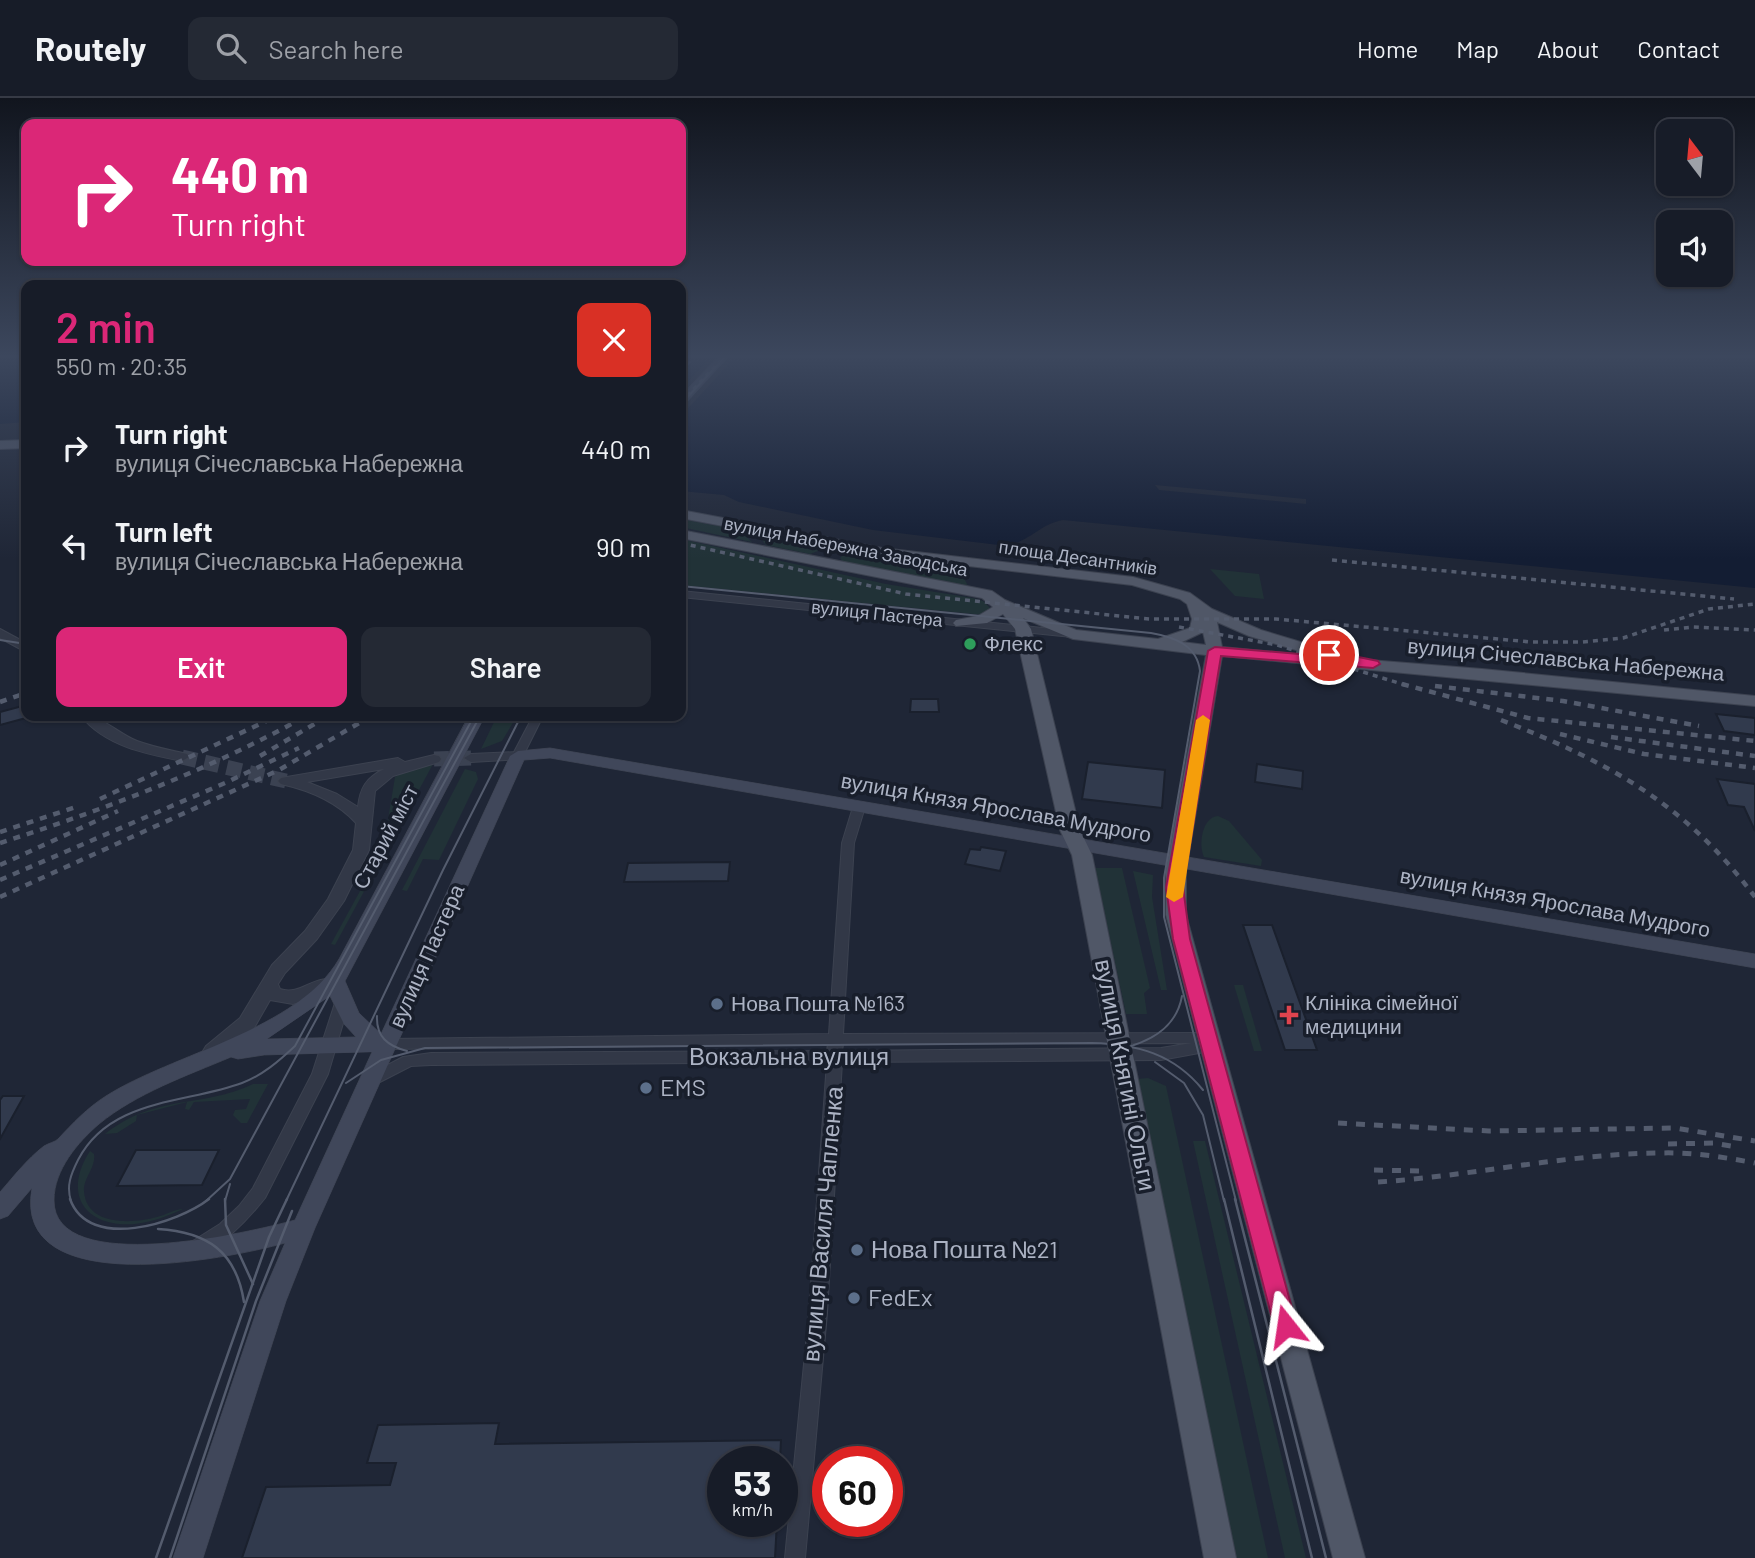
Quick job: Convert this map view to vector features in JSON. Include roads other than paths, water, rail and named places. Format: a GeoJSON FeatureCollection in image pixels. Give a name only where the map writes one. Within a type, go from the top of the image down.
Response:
{"type":"FeatureCollection","features":[{"type":"Feature","properties":{"kind":"main road"},"geometry":{"type":"LineString","coordinates":[[0,445],[21,444]]}},
{"type":"Feature","properties":{"kind":"main road"},"geometry":{"type":"LineString","coordinates":[[0,453],[21,452]]}},
{"type":"Feature","properties":{"kind":"main road","name":"вулиця Набережна Заводська"},"geometry":{"type":"LineString","coordinates":[[686,515],[882,552],[970,563]]}},
{"type":"Feature","properties":{"kind":"main road","name":"вулиця Набережна Заводська"},"geometry":{"type":"LineString","coordinates":[[686,535],[987,594],[1000,604]]}},
{"type":"Feature","properties":{"kind":"main road"},"geometry":{"type":"LineString","coordinates":[[844,568],[828,559],[830,555],[850,550],[882,552]]}},
{"type":"Feature","properties":{"kind":"main road","name":"площа Десантників"},"geometry":{"type":"LineString","coordinates":[[970,563],[1133,582],[1185,596],[1207,612]]}},
{"type":"Feature","properties":{"kind":"main road"},"geometry":{"type":"LineString","coordinates":[[1150,642],[1176,639],[1197,630],[1200,622],[1198,613],[1185,596]]}},
{"type":"Feature","properties":{"kind":"main road"},"geometry":{"type":"LineString","coordinates":[[961,623],[990,617],[1000,609],[1000,604]]}},
{"type":"Feature","properties":{"kind":"main road"},"geometry":{"type":"LineString","coordinates":[[1000,604],[1024,629]]}},
{"type":"Feature","properties":{"kind":"main road"},"geometry":{"type":"LineString","coordinates":[[1000,604],[1073,634],[1215,651]]}},
{"type":"Feature","properties":{"kind":"main road"},"geometry":{"type":"LineString","coordinates":[[1207,612],[1215,651],[1174,887],[1176,915],[1349,1558]]}},
{"type":"Feature","properties":{"kind":"main road","name":"вулиця Січеславська Набережна"},"geometry":{"type":"LineString","coordinates":[[1207,612],[1280,642],[1373,664]]}},
{"type":"Feature","properties":{"kind":"main road","name":"вулиця Княгині Ольги"},"geometry":{"type":"LineString","coordinates":[[1024,629],[1070,830],[1082,855],[1220,1558]]}},
{"type":"Feature","properties":{"kind":"main road","name":"вулиця Січеславська Набережна"},"geometry":{"type":"LineString","coordinates":[[1215,651],[1755,701]]}},
{"type":"Feature","properties":{"kind":"main road","name":"Старий міст"},"geometry":{"type":"LineString","coordinates":[[335,980],[474,721]]}},
{"type":"Feature","properties":{"kind":"main road","name":"вулиця Князя Ярослава Мудрого"},"geometry":{"type":"LineString","coordinates":[[519,756],[550,753],[1755,961]]}},
{"type":"Feature","properties":{"kind":"main road","name":"вулиця Пастера"},"geometry":{"type":"LineString","coordinates":[[303,1227],[519,756]]}},
{"type":"Feature","properties":{"kind":"main road"},"geometry":{"type":"LineString","coordinates":[[0,1209],[32,1171],[71,1136],[127,1095],[252,1038],[281,1021],[335,980],[342,1003],[367,1034],[388,1044]]}},
{"type":"Feature","properties":{"kind":"main road"},"geometry":{"type":"LineString","coordinates":[[201,1060],[264,1047],[388,1044]]}},
{"type":"Feature","properties":{"kind":"main road"},"geometry":{"type":"LineString","coordinates":[[71,1136],[49,1171],[43,1194],[44,1216],[57,1234],[80,1248],[116,1253],[190,1251],[219,1248],[303,1227]]}},
{"type":"Feature","properties":{"kind":"main road"},"geometry":{"type":"LineString","coordinates":[[188,1558],[273,1301],[303,1227]]}},
{"type":"Feature","properties":{"kind":"street","name":"вулиця Пастера"},"geometry":{"type":"LineString","coordinates":[[686,595],[1073,634]]}},
{"type":"Feature","properties":{"kind":"street"},"geometry":{"type":"LineString","coordinates":[[0,633],[21,644]]}},
{"type":"Feature","properties":{"kind":"street"},"geometry":{"type":"LineString","coordinates":[[94,721],[121,741],[144,750],[182,757]]}},
{"type":"Feature","properties":{"kind":"street","name":"вулиця Пастера"},"geometry":{"type":"LineString","coordinates":[[519,756],[536,721]]}},
{"type":"Feature","properties":{"kind":"street"},"geometry":{"type":"LineString","coordinates":[[471,758],[519,756]]}},
{"type":"Feature","properties":{"kind":"street"},"geometry":{"type":"LineString","coordinates":[[201,1060],[247,1023],[278,969],[311,935],[336,901],[361,850],[367,792],[377,778],[398,768],[434,759],[380,764],[286,781],[328,794],[349,807],[363,821]]}},
{"type":"Feature","properties":{"kind":"street","name":"вулиця Василя Чапленка"},"geometry":{"type":"LineString","coordinates":[[795,1558],[818,1313],[848,843],[859,807]]}},
{"type":"Feature","properties":{"kind":"street"},"geometry":{"type":"LineString","coordinates":[[269,983],[272,993],[284,998],[304,995],[335,980]]}},
{"type":"Feature","properties":{"kind":"street"},"geometry":{"type":"LineString","coordinates":[[190,1251],[226,1229],[259,1193],[320,1074],[342,1003]]}},
{"type":"Feature","properties":{"kind":"street","name":"Вокзальна вулиця"},"geometry":{"type":"LineString","coordinates":[[388,1044],[836,1048],[1120,1046],[1168,1054],[1209,1042]]}},
{"type":"Feature","properties":{"kind":"street","name":"Вокзальна вулиця"},"geometry":{"type":"LineString","coordinates":[[372,1080],[408,1061],[431,1059],[836,1048]]}},
{"type":"Feature","properties":{"kind":"water"},"geometry":{"type":"Polygon","coordinates":[[[686,423],[1755,423],[1755,588],[1063,520],[1046,526],[1025,539],[999,545],[873,530],[739,502],[724,495],[686,491],[686,423]]]}},
{"type":"Feature","properties":{"kind":"tunnel"},"geometry":{"type":"LineString","coordinates":[[182,757],[286,781]]}},
{"type":"Feature","properties":{"kind":"tunnel"},"geometry":{"type":"LineString","coordinates":[[434,759],[471,758]]}},
{"type":"Feature","properties":{"kind":"tram line"},"geometry":{"type":"LineString","coordinates":[[686,586],[1151,633],[1176,640],[1189,649],[1198,662],[1200,671],[1164,878],[1164,917],[1236,1201]]}},
{"type":"Feature","properties":{"kind":"tram line"},"geometry":{"type":"LineString","coordinates":[[0,640],[21,643]]}},
{"type":"Feature","properties":{"kind":"tram line"},"geometry":{"type":"LineString","coordinates":[[71,1200],[70,1180],[78,1160],[92,1140],[109,1125],[151,1106],[250,1080],[295,1046],[471,721]]}},
{"type":"Feature","properties":{"kind":"tram line"},"geometry":{"type":"LineString","coordinates":[[206,1201],[230,1179],[477,721]]}},
{"type":"Feature","properties":{"kind":"tram line"},"geometry":{"type":"LineString","coordinates":[[286,1201],[443,870],[518,721]]}},
{"type":"Feature","properties":{"kind":"tram line"},"geometry":{"type":"LineString","coordinates":[[1131,1046],[1149,1039],[1171,1022],[1182,996]]}},
{"type":"Feature","properties":{"kind":"tram line"},"geometry":{"type":"LineString","coordinates":[[377,1016],[384,1040],[407,1051]]}},
{"type":"Feature","properties":{"kind":"tram line"},"geometry":{"type":"LineString","coordinates":[[346,1083],[381,1060],[425,1048],[1092,1043],[1124,1046],[1154,1053],[1180,1068],[1203,1090]]}},
{"type":"Feature","properties":{"kind":"tram line"},"geometry":{"type":"LineString","coordinates":[[1155,1062],[1184,1083],[1203,1115],[1224,1201]]}},
{"type":"Feature","properties":{"kind":"tram line"},"geometry":{"type":"LineString","coordinates":[[225,1201],[230,1184]]}},
{"type":"Feature","properties":{"kind":"tram line"},"geometry":{"type":"LineString","coordinates":[[253,1283],[269,1237],[287,1199]]}},
{"type":"Feature","properties":{"kind":"tram line"},"geometry":{"type":"LineString","coordinates":[[1224,1199],[1312,1558]]}},
{"type":"Feature","properties":{"kind":"tram line"},"geometry":{"type":"LineString","coordinates":[[1235,1199],[1326,1558]]}},
{"type":"Feature","properties":{"kind":"tram line"},"geometry":{"type":"LineString","coordinates":[[71,1200],[80,1215],[95,1225],[114,1229],[156,1224],[177,1217],[206,1201]]}},
{"type":"Feature","properties":{"kind":"tram line"},"geometry":{"type":"LineString","coordinates":[[225,1201],[226,1225],[253,1283]]}},
{"type":"Feature","properties":{"kind":"tram line"},"geometry":{"type":"LineString","coordinates":[[170,1558],[256,1301],[292,1211]]}},
{"type":"Feature","properties":{"kind":"tram line"},"geometry":{"type":"LineString","coordinates":[[158,1229],[191,1235],[216,1248],[234,1270],[244,1302]]}},
{"type":"Feature","properties":{"kind":"tram line"},"geometry":{"type":"LineString","coordinates":[[156,1558],[253,1283]]}},
{"type":"Feature","properties":{"kind":"railway"},"geometry":{"type":"LineString","coordinates":[[686,544],[906,594],[1149,619],[1276,619],[1531,642],[1582,642],[1623,638],[1709,609],[1755,604]]}},
{"type":"Feature","properties":{"kind":"railway"},"geometry":{"type":"LineString","coordinates":[[1332,560],[1734,599]]}},
{"type":"Feature","properties":{"kind":"railway"},"geometry":{"type":"LineString","coordinates":[[1179,627],[1277,645],[1408,686]]}},
{"type":"Feature","properties":{"kind":"railway"},"geometry":{"type":"LineString","coordinates":[[1664,630],[1693,627],[1755,630]]}},
{"type":"Feature","properties":{"kind":"railway"},"geometry":{"type":"LineString","coordinates":[[1402,684],[1528,718],[1755,741]]}},
{"type":"Feature","properties":{"kind":"railway"},"geometry":{"type":"LineString","coordinates":[[1435,686],[1563,701],[1699,726]]}},
{"type":"Feature","properties":{"kind":"railway"},"geometry":{"type":"LineString","coordinates":[[0,702],[21,695]]}},
{"type":"Feature","properties":{"kind":"railway"},"geometry":{"type":"LineString","coordinates":[[1501,720],[1576,752],[1642,789],[1701,836],[1755,897]]}},
{"type":"Feature","properties":{"kind":"railway"},"geometry":{"type":"LineString","coordinates":[[100,799],[266,721]]}},
{"type":"Feature","properties":{"kind":"railway"},"geometry":{"type":"LineString","coordinates":[[0,843],[195,771],[297,721]]}},
{"type":"Feature","properties":{"kind":"railway"},"geometry":{"type":"LineString","coordinates":[[260,756],[320,721]]}},
{"type":"Feature","properties":{"kind":"railway"},"geometry":{"type":"LineString","coordinates":[[0,897],[279,770],[362,721]]}},
{"type":"Feature","properties":{"kind":"railway"},"geometry":{"type":"LineString","coordinates":[[1560,734],[1644,754],[1755,768]]}},
{"type":"Feature","properties":{"kind":"railway"},"geometry":{"type":"LineString","coordinates":[[1611,737],[1755,756]]}},
{"type":"Feature","properties":{"kind":"railway"},"geometry":{"type":"LineString","coordinates":[[0,880],[225,783],[299,748]]}},
{"type":"Feature","properties":{"kind":"railway"},"geometry":{"type":"LineString","coordinates":[[0,832],[76,807]]}},
{"type":"Feature","properties":{"kind":"railway"},"geometry":{"type":"LineString","coordinates":[[0,865],[118,811]]}},
{"type":"Feature","properties":{"kind":"railway"},"geometry":{"type":"LineString","coordinates":[[1338,1123],[1489,1131],[1675,1128],[1755,1141]]}},
{"type":"Feature","properties":{"kind":"railway"},"geometry":{"type":"LineString","coordinates":[[1668,1144],[1713,1143],[1731,1146]]}},
{"type":"Feature","properties":{"kind":"railway"},"geometry":{"type":"LineString","coordinates":[[1378,1182],[1624,1154],[1684,1153],[1755,1163]]}},
{"type":"Feature","properties":{"kind":"railway"},"geometry":{"type":"LineString","coordinates":[[1374,1170],[1420,1171]]}},
{"type":"Feature","properties":{"kind":"place","name":"Флекс"},"geometry":{"type":"Point","coordinates":[970,644]}},
{"type":"Feature","properties":{"kind":"place","name":"Нова Пошта №163"},"geometry":{"type":"Point","coordinates":[717,1004]}},
{"type":"Feature","properties":{"kind":"place","name":"Клініка сімейної медицини"},"geometry":{"type":"Point","coordinates":[1289,1015]}},
{"type":"Feature","properties":{"kind":"place","name":"EMS"},"geometry":{"type":"Point","coordinates":[646,1088]}},
{"type":"Feature","properties":{"kind":"place","name":"Нова Пошта №21"},"geometry":{"type":"Point","coordinates":[857,1250]}},
{"type":"Feature","properties":{"kind":"place","name":"FedEx"},"geometry":{"type":"Point","coordinates":[854,1298]}}]}
